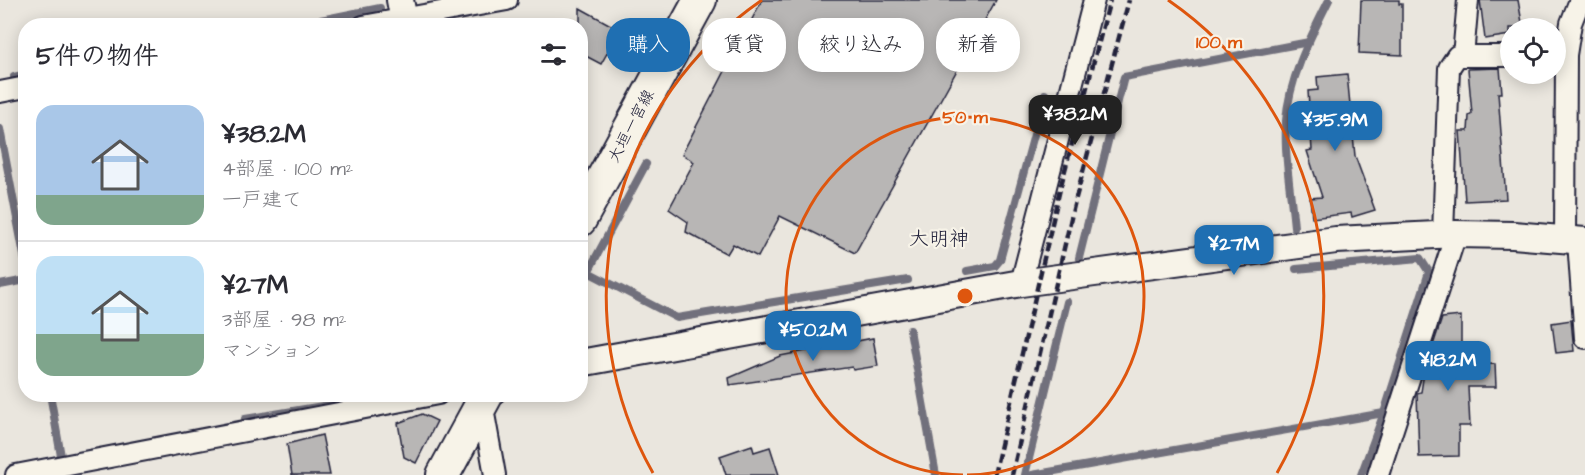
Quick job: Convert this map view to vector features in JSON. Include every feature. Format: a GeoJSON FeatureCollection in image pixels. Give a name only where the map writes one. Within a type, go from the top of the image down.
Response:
{"type":"FeatureCollection","features":[{"type":"Feature","properties":{"kind":"main road","name":"大垣一宮線"},"geometry":{"type":"LineString","coordinates":[[588,205],[700,0]]}},
{"type":"Feature","properties":{"kind":"main road"},"geometry":{"type":"LineString","coordinates":[[443,475],[480,402]]}},
{"type":"Feature","properties":{"kind":"street"},"geometry":{"type":"LineString","coordinates":[[403,15],[507,0]]}},
{"type":"Feature","properties":{"kind":"street"},"geometry":{"type":"LineString","coordinates":[[1021,283],[1094,0]]}},
{"type":"Feature","properties":{"kind":"street"},"geometry":{"type":"LineString","coordinates":[[1463,56],[1468,0]]}},
{"type":"Feature","properties":{"kind":"street"},"geometry":{"type":"LineString","coordinates":[[1566,37],[1580,0]]}},
{"type":"Feature","properties":{"kind":"street"},"geometry":{"type":"LineString","coordinates":[[1378,475],[1450,234],[1449,68],[1456,56],[1500,56]]}},
{"type":"Feature","properties":{"kind":"street"},"geometry":{"type":"LineString","coordinates":[[1563,84],[1585,338]]}},
{"type":"Feature","properties":{"kind":"street"},"geometry":{"type":"LineString","coordinates":[[1,87],[18,87]]}},
{"type":"Feature","properties":{"kind":"street"},"geometry":{"type":"LineString","coordinates":[[588,362],[1021,283],[1336,240],[1450,234],[1513,235],[1576,240]]}},
{"type":"Feature","properties":{"kind":"street"},"geometry":{"type":"LineString","coordinates":[[16,475],[396,402]]}},
{"type":"Feature","properties":{"kind":"street"},"geometry":{"type":"LineString","coordinates":[[484,402],[495,475]]}},
{"type":"Feature","properties":{"kind":"building"},"geometry":{"type":"Polygon","coordinates":[[[762,0],[996,0],[986,18],[936,18],[936,72],[956,72],[855,253],[780,216],[758,257],[733,244],[727,254],[686,232],[688,222],[669,209],[694,162],[682,154],[725,72],[786,72],[786,18],[753,18],[762,0]]]}},
{"type":"Feature","properties":{"kind":"building"},"geometry":{"type":"Polygon","coordinates":[[[1361,0],[1399,0],[1399,4],[1402,4],[1402,55],[1359,53],[1361,0]]]}},
{"type":"Feature","properties":{"kind":"building"},"geometry":{"type":"Polygon","coordinates":[[[1480,0],[1518,0],[1521,18],[1500,18],[1500,37],[1485,39],[1480,0]]]}},
{"type":"Feature","properties":{"kind":"building"},"geometry":{"type":"Polygon","coordinates":[[[580,8],[606,22],[606,55],[601,64],[588,57],[588,18],[580,18],[580,8]]]}},
{"type":"Feature","properties":{"kind":"building"},"geometry":{"type":"Polygon","coordinates":[[[1500,68],[1502,93],[1498,93],[1506,199],[1465,201],[1460,131],[1468,131],[1469,116],[1472,114],[1468,69],[1500,68]]]}},
{"type":"Feature","properties":{"kind":"building"},"geometry":{"type":"Polygon","coordinates":[[[1347,74],[1355,156],[1375,210],[1352,217],[1351,213],[1312,218],[1310,198],[1322,197],[1307,151],[1312,150],[1308,91],[1318,90],[1317,77],[1347,74]]]}},
{"type":"Feature","properties":{"kind":"building"},"geometry":{"type":"Polygon","coordinates":[[[1461,316],[1461,365],[1495,364],[1496,387],[1468,387],[1470,426],[1459,426],[1459,456],[1419,457],[1417,393],[1421,392],[1424,373],[1442,318],[1461,316]]]}},
{"type":"Feature","properties":{"kind":"building"},"geometry":{"type":"Polygon","coordinates":[[[1571,320],[1574,351],[1556,353],[1552,323],[1571,320]]]}},
{"type":"Feature","properties":{"kind":"building"},"geometry":{"type":"Polygon","coordinates":[[[873,338],[878,366],[853,370],[852,367],[730,385],[729,378],[780,356],[873,338]]]}},
{"type":"Feature","properties":{"kind":"building"},"geometry":{"type":"Polygon","coordinates":[[[422,414],[437,421],[416,463],[404,457],[398,423],[422,414]]]}},
{"type":"Feature","properties":{"kind":"building"},"geometry":{"type":"Polygon","coordinates":[[[322,435],[330,475],[292,475],[287,444],[322,435]]]}},
{"type":"Feature","properties":{"kind":"building"},"geometry":{"type":"Polygon","coordinates":[[[752,445],[754,452],[770,447],[779,475],[726,475],[720,456],[752,445]]]}},
{"type":"Feature","properties":{"kind":"waterway"},"geometry":{"type":"LineString","coordinates":[[1294,227],[1286,148],[1288,105],[1296,74],[1329,0]]}},
{"type":"Feature","properties":{"kind":"waterway"},"geometry":{"type":"LineString","coordinates":[[331,18],[380,8]]}},
{"type":"Feature","properties":{"kind":"waterway"},"geometry":{"type":"LineString","coordinates":[[1079,258],[1124,77],[1309,42]]}},
{"type":"Feature","properties":{"kind":"waterway"},"geometry":{"type":"LineString","coordinates":[[14,77],[18,76]]}},
{"type":"Feature","properties":{"kind":"waterway"},"geometry":{"type":"LineString","coordinates":[[967,271],[995,266],[1000,260],[1045,94]]}},
{"type":"Feature","properties":{"kind":"waterway"},"geometry":{"type":"LineString","coordinates":[[0,129],[18,224]]}},
{"type":"Feature","properties":{"kind":"waterway"},"geometry":{"type":"LineString","coordinates":[[646,164],[588,272],[677,318],[908,280]]}},
{"type":"Feature","properties":{"kind":"waterway"},"geometry":{"type":"LineString","coordinates":[[1296,269],[1420,258],[1429,272],[1384,413],[1361,475]]}},
{"type":"Feature","properties":{"kind":"waterway"},"geometry":{"type":"LineString","coordinates":[[0,285],[18,282]]}},
{"type":"Feature","properties":{"kind":"waterway"},"geometry":{"type":"LineString","coordinates":[[1025,475],[1067,302]]}},
{"type":"Feature","properties":{"kind":"waterway"},"geometry":{"type":"LineString","coordinates":[[910,330],[936,475]]}},
{"type":"Feature","properties":{"kind":"waterway"},"geometry":{"type":"LineString","coordinates":[[51,402],[61,456]]}},
{"type":"Feature","properties":{"kind":"waterway"},"geometry":{"type":"LineString","coordinates":[[245,419],[341,403]]}},
{"type":"Feature","properties":{"kind":"waterway"},"geometry":{"type":"LineString","coordinates":[[1032,475],[1384,413]]}},
{"type":"Feature","properties":{"kind":"railway"},"geometry":{"type":"LineString","coordinates":[[994,475],[1060,189],[1110,0]]}},
{"type":"Feature","properties":{"kind":"railway"},"geometry":{"type":"LineString","coordinates":[[1012,475],[1074,205],[1129,0]]}},
{"type":"Feature","properties":{"kind":"district","name":"大明神"},"geometry":{"type":"Point","coordinates":[939,239]}}]}
